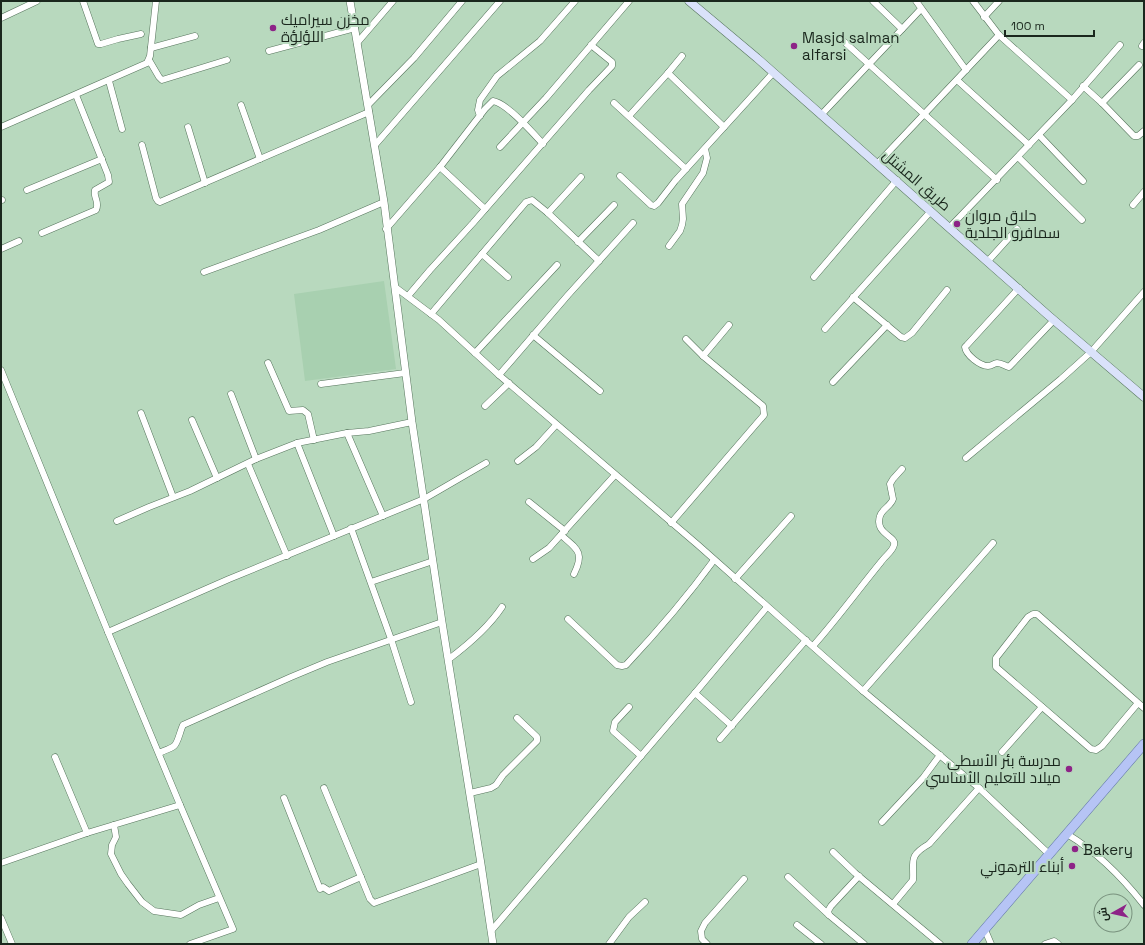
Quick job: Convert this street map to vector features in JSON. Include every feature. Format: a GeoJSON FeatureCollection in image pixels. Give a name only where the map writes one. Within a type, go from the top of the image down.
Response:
{"type":"FeatureCollection","features":[{"type":"Feature","properties":{"kind":"main road","name":"طريق المشتل"},"geometry":{"type":"LineString","coordinates":[[689,1],[757,58],[1054,320],[1144,397]]}},
{"type":"Feature","properties":{"kind":"main road"},"geometry":{"type":"LineString","coordinates":[[972,944],[1144,744]]}},
{"type":"Feature","properties":{"kind":"street"},"geometry":{"type":"LineString","coordinates":[[1,18],[37,1]]}},
{"type":"Feature","properties":{"kind":"street"},"geometry":{"type":"LineString","coordinates":[[83,1],[98,44],[141,34]]}},
{"type":"Feature","properties":{"kind":"street"},"geometry":{"type":"LineString","coordinates":[[1,127],[147,64],[151,48],[156,1]]}},
{"type":"Feature","properties":{"kind":"street"},"geometry":{"type":"LineString","coordinates":[[350,1],[384,202],[386,229],[412,422],[493,944]]}},
{"type":"Feature","properties":{"kind":"street"},"geometry":{"type":"LineString","coordinates":[[357,43],[393,1]]}},
{"type":"Feature","properties":{"kind":"street"},"geometry":{"type":"LineString","coordinates":[[142,145],[158,201],[163,201],[260,159],[368,108],[414,58],[462,1]]}},
{"type":"Feature","properties":{"kind":"street"},"geometry":{"type":"LineString","coordinates":[[375,145],[500,1]]}},
{"type":"Feature","properties":{"kind":"street"},"geometry":{"type":"LineString","coordinates":[[480,116],[478,110],[480,100],[497,76],[540,40],[575,1]]}},
{"type":"Feature","properties":{"kind":"street"},"geometry":{"type":"LineString","coordinates":[[500,147],[546,98],[629,1]]}},
{"type":"Feature","properties":{"kind":"street"},"geometry":{"type":"LineString","coordinates":[[873,1],[902,29]]}},
{"type":"Feature","properties":{"kind":"street"},"geometry":{"type":"LineString","coordinates":[[916,1],[966,70]]}},
{"type":"Feature","properties":{"kind":"street"},"geometry":{"type":"LineString","coordinates":[[973,1],[999,35],[1072,100]]}},
{"type":"Feature","properties":{"kind":"street"},"geometry":{"type":"LineString","coordinates":[[984,17],[999,1]]}},
{"type":"Feature","properties":{"kind":"street"},"geometry":{"type":"LineString","coordinates":[[821,115],[921,8]]}},
{"type":"Feature","properties":{"kind":"street"},"geometry":{"type":"LineString","coordinates":[[269,51],[354,28]]}},
{"type":"Feature","properties":{"kind":"street"},"geometry":{"type":"LineString","coordinates":[[877,164],[999,35]]}},
{"type":"Feature","properties":{"kind":"street"},"geometry":{"type":"LineString","coordinates":[[151,48],[195,36]]}},
{"type":"Feature","properties":{"kind":"street"},"geometry":{"type":"LineString","coordinates":[[840,38],[997,180]]}},
{"type":"Feature","properties":{"kind":"street"},"geometry":{"type":"LineString","coordinates":[[408,296],[589,90],[612,66],[612,62],[591,45]]}},
{"type":"Feature","properties":{"kind":"street"},"geometry":{"type":"LineString","coordinates":[[950,228],[1072,100],[1120,45]]}},
{"type":"Feature","properties":{"kind":"street"},"geometry":{"type":"LineString","coordinates":[[629,116],[682,56]]}},
{"type":"Feature","properties":{"kind":"street"},"geometry":{"type":"LineString","coordinates":[[149,60],[162,80],[227,60]]}},
{"type":"Feature","properties":{"kind":"street"},"geometry":{"type":"LineString","coordinates":[[1102,103],[1139,65]]}},
{"type":"Feature","properties":{"kind":"street"},"geometry":{"type":"LineString","coordinates":[[668,73],[724,127]]}},
{"type":"Feature","properties":{"kind":"street"},"geometry":{"type":"LineString","coordinates":[[620,176],[651,205],[654,206],[686,168],[773,73]]}},
{"type":"Feature","properties":{"kind":"street"},"geometry":{"type":"LineString","coordinates":[[957,80],[1029,145]]}},
{"type":"Feature","properties":{"kind":"street"},"geometry":{"type":"LineString","coordinates":[[109,81],[122,129]]}},
{"type":"Feature","properties":{"kind":"street"},"geometry":{"type":"LineString","coordinates":[[1083,86],[1134,136],[1138,136],[1144,131]]}},
{"type":"Feature","properties":{"kind":"street"},"geometry":{"type":"LineString","coordinates":[[42,233],[96,210],[98,202],[94,193],[95,190],[107,184],[109,179],[76,95]]}},
{"type":"Feature","properties":{"kind":"street"},"geometry":{"type":"LineString","coordinates":[[386,229],[440,167],[493,101],[498,102],[522,122],[543,144]]}},
{"type":"Feature","properties":{"kind":"street"},"geometry":{"type":"LineString","coordinates":[[614,103],[686,168]]}},
{"type":"Feature","properties":{"kind":"street"},"geometry":{"type":"LineString","coordinates":[[241,105],[260,159]]}},
{"type":"Feature","properties":{"kind":"street"},"geometry":{"type":"LineString","coordinates":[[188,128],[205,183]]}},
{"type":"Feature","properties":{"kind":"street"},"geometry":{"type":"LineString","coordinates":[[1039,135],[1082,181]]}},
{"type":"Feature","properties":{"kind":"street"},"geometry":{"type":"LineString","coordinates":[[669,246],[680,231],[682,225],[682,204],[704,173],[707,158],[705,149]]}},
{"type":"Feature","properties":{"kind":"street"},"geometry":{"type":"LineString","coordinates":[[1018,157],[1082,220]]}},
{"type":"Feature","properties":{"kind":"street"},"geometry":{"type":"LineString","coordinates":[[27,190],[102,159]]}},
{"type":"Feature","properties":{"kind":"street"},"geometry":{"type":"LineString","coordinates":[[440,167],[485,209]]}},
{"type":"Feature","properties":{"kind":"street"},"geometry":{"type":"LineString","coordinates":[[548,213],[581,177]]}},
{"type":"Feature","properties":{"kind":"street"},"geometry":{"type":"LineString","coordinates":[[814,277],[897,180]]}},
{"type":"Feature","properties":{"kind":"street"},"geometry":{"type":"LineString","coordinates":[[1133,205],[1144,192]]}},
{"type":"Feature","properties":{"kind":"street"},"geometry":{"type":"LineString","coordinates":[[431,314],[526,202],[532,200],[599,261]]}},
{"type":"Feature","properties":{"kind":"street"},"geometry":{"type":"LineString","coordinates":[[204,272],[319,230],[384,202]]}},
{"type":"Feature","properties":{"kind":"street"},"geometry":{"type":"LineString","coordinates":[[578,242],[614,205]]}},
{"type":"Feature","properties":{"kind":"street"},"geometry":{"type":"LineString","coordinates":[[825,329],[932,211]]}},
{"type":"Feature","properties":{"kind":"street"},"geometry":{"type":"LineString","coordinates":[[499,374],[633,223]]}},
{"type":"Feature","properties":{"kind":"street"},"geometry":{"type":"LineString","coordinates":[[988,261],[1017,229]]}},
{"type":"Feature","properties":{"kind":"street"},"geometry":{"type":"LineString","coordinates":[[1,249],[19,241]]}},
{"type":"Feature","properties":{"kind":"street"},"geometry":{"type":"LineString","coordinates":[[482,254],[508,277]]}},
{"type":"Feature","properties":{"kind":"street"},"geometry":{"type":"LineString","coordinates":[[474,353],[557,265]]}},
{"type":"Feature","properties":{"kind":"street"},"geometry":{"type":"LineString","coordinates":[[395,287],[431,314],[556,425],[615,474],[863,691],[979,788],[1049,854]]}},
{"type":"Feature","properties":{"kind":"street"},"geometry":{"type":"LineString","coordinates":[[1019,288],[965,347],[966,352],[980,364],[988,366],[998,363],[1009,367],[1054,320]]}},
{"type":"Feature","properties":{"kind":"street"},"geometry":{"type":"LineString","coordinates":[[853,297],[901,337],[905,338],[947,290]]}},
{"type":"Feature","properties":{"kind":"street"},"geometry":{"type":"LineString","coordinates":[[966,458],[1091,352],[1144,292]]}},
{"type":"Feature","properties":{"kind":"street"},"geometry":{"type":"LineString","coordinates":[[833,382],[887,325]]}},
{"type":"Feature","properties":{"kind":"street"},"geometry":{"type":"LineString","coordinates":[[702,356],[729,326]]}},
{"type":"Feature","properties":{"kind":"street"},"geometry":{"type":"LineString","coordinates":[[533,335],[600,391]]}},
{"type":"Feature","properties":{"kind":"street"},"geometry":{"type":"LineString","coordinates":[[671,523],[764,415],[763,406],[702,356],[686,339]]}},
{"type":"Feature","properties":{"kind":"street"},"geometry":{"type":"LineString","coordinates":[[268,363],[289,411],[303,410],[308,414],[314,440]]}},
{"type":"Feature","properties":{"kind":"street"},"geometry":{"type":"LineString","coordinates":[[1,370],[158,753],[233,929],[190,944]]}},
{"type":"Feature","properties":{"kind":"street"},"geometry":{"type":"LineString","coordinates":[[321,384],[405,373]]}},
{"type":"Feature","properties":{"kind":"street"},"geometry":{"type":"LineString","coordinates":[[485,406],[509,383]]}},
{"type":"Feature","properties":{"kind":"street"},"geometry":{"type":"LineString","coordinates":[[231,394],[256,459]]}},
{"type":"Feature","properties":{"kind":"street"},"geometry":{"type":"LineString","coordinates":[[141,413],[173,497]]}},
{"type":"Feature","properties":{"kind":"street"},"geometry":{"type":"LineString","coordinates":[[192,420],[217,478]]}},
{"type":"Feature","properties":{"kind":"street"},"geometry":{"type":"LineString","coordinates":[[117,521],[190,491],[256,459],[297,443],[412,422]]}},
{"type":"Feature","properties":{"kind":"street"},"geometry":{"type":"LineString","coordinates":[[518,461],[536,447],[556,425]]}},
{"type":"Feature","properties":{"kind":"street"},"geometry":{"type":"LineString","coordinates":[[347,433],[383,516]]}},
{"type":"Feature","properties":{"kind":"street"},"geometry":{"type":"LineString","coordinates":[[297,443],[334,536]]}},
{"type":"Feature","properties":{"kind":"street"},"geometry":{"type":"LineString","coordinates":[[108,632],[229,579],[424,499],[486,463]]}},
{"type":"Feature","properties":{"kind":"street"},"geometry":{"type":"LineString","coordinates":[[248,464],[287,556]]}},
{"type":"Feature","properties":{"kind":"street"},"geometry":{"type":"LineString","coordinates":[[813,646],[883,558],[894,547],[894,540],[882,531],[878,524],[880,514],[893,499],[890,484],[902,469]]}},
{"type":"Feature","properties":{"kind":"street"},"geometry":{"type":"LineString","coordinates":[[533,559],[549,548],[615,474]]}},
{"type":"Feature","properties":{"kind":"street"},"geometry":{"type":"LineString","coordinates":[[529,502],[563,533],[576,549],[579,555],[579,563],[574,574]]}},
{"type":"Feature","properties":{"kind":"street"},"geometry":{"type":"LineString","coordinates":[[735,579],[791,516]]}},
{"type":"Feature","properties":{"kind":"street"},"geometry":{"type":"LineString","coordinates":[[352,528],[411,702]]}},
{"type":"Feature","properties":{"kind":"street"},"geometry":{"type":"LineString","coordinates":[[863,691],[993,543]]}},
{"type":"Feature","properties":{"kind":"street"},"geometry":{"type":"LineString","coordinates":[[568,619],[617,665],[626,665],[697,584],[714,560]]}},
{"type":"Feature","properties":{"kind":"street"},"geometry":{"type":"LineString","coordinates":[[371,582],[433,561]]}},
{"type":"Feature","properties":{"kind":"street"},"geometry":{"type":"LineString","coordinates":[[449,659],[475,638],[496,617],[502,607]]}},
{"type":"Feature","properties":{"kind":"street"},"geometry":{"type":"LineString","coordinates":[[490,931],[695,693],[766,607]]}},
{"type":"Feature","properties":{"kind":"street"},"geometry":{"type":"LineString","coordinates":[[1138,703],[1102,746],[1096,750],[1091,749],[996,667],[996,658],[1028,617],[1033,614],[1037,614],[1144,708]]}},
{"type":"Feature","properties":{"kind":"street"},"geometry":{"type":"LineString","coordinates":[[158,753],[173,746],[183,725],[327,662],[442,622]]}},
{"type":"Feature","properties":{"kind":"street"},"geometry":{"type":"LineString","coordinates":[[720,739],[806,640]]}},
{"type":"Feature","properties":{"kind":"street"},"geometry":{"type":"LineString","coordinates":[[695,693],[732,726]]}},
{"type":"Feature","properties":{"kind":"street"},"geometry":{"type":"LineString","coordinates":[[1002,752],[1042,706]]}},
{"type":"Feature","properties":{"kind":"street"},"geometry":{"type":"LineString","coordinates":[[629,707],[615,722],[613,731],[641,756]]}},
{"type":"Feature","properties":{"kind":"street"},"geometry":{"type":"LineString","coordinates":[[470,793],[491,788],[496,785],[503,775],[537,741],[537,736],[518,718]]}},
{"type":"Feature","properties":{"kind":"street"},"geometry":{"type":"LineString","coordinates":[[882,822],[923,778],[940,755]]}},
{"type":"Feature","properties":{"kind":"street"},"geometry":{"type":"LineString","coordinates":[[55,757],[87,833]]}},
{"type":"Feature","properties":{"kind":"street"},"geometry":{"type":"LineString","coordinates":[[324,788],[370,899],[374,903],[481,864]]}},
{"type":"Feature","properties":{"kind":"street"},"geometry":{"type":"LineString","coordinates":[[893,904],[914,880],[912,865],[914,857],[919,850],[929,844],[979,788]]}},
{"type":"Feature","properties":{"kind":"street"},"geometry":{"type":"LineString","coordinates":[[284,798],[320,889],[323,887],[329,891],[361,877]]}},
{"type":"Feature","properties":{"kind":"street"},"geometry":{"type":"LineString","coordinates":[[1,863],[87,833],[180,805]]}},
{"type":"Feature","properties":{"kind":"street"},"geometry":{"type":"LineString","coordinates":[[114,825],[116,837],[112,845],[111,854],[114,861],[121,874],[142,902],[154,911],[181,915],[199,904],[219,898]]}},
{"type":"Feature","properties":{"kind":"street"},"geometry":{"type":"LineString","coordinates":[[1067,834],[1080,842],[1114,872],[1144,905]]}},
{"type":"Feature","properties":{"kind":"street"},"geometry":{"type":"LineString","coordinates":[[833,852],[859,876],[940,944]]}},
{"type":"Feature","properties":{"kind":"street"},"geometry":{"type":"LineString","coordinates":[[829,915],[828,911],[831,906],[859,876]]}},
{"type":"Feature","properties":{"kind":"street"},"geometry":{"type":"LineString","coordinates":[[788,877],[829,915],[864,944]]}},
{"type":"Feature","properties":{"kind":"street"},"geometry":{"type":"LineString","coordinates":[[707,944],[702,939],[701,931],[705,923],[744,879]]}},
{"type":"Feature","properties":{"kind":"street"},"geometry":{"type":"LineString","coordinates":[[609,944],[629,917],[645,902]]}},
{"type":"Feature","properties":{"kind":"street"},"geometry":{"type":"LineString","coordinates":[[1,918],[12,944]]}},
{"type":"Feature","properties":{"kind":"street"},"geometry":{"type":"LineString","coordinates":[[797,925],[821,944]]}},
{"type":"Feature","properties":{"kind":"street"},"geometry":{"type":"LineString","coordinates":[[985,930],[991,944]]}},
{"type":"Feature","properties":{"kind":"street"},"geometry":{"type":"LineString","coordinates":[[1045,944],[1054,941],[1058,944]]}},
{"type":"Feature","properties":{"kind":"shaded area"},"geometry":{"type":"Polygon","coordinates":[[[384,281],[396,369],[305,381],[294,294],[384,281]]]}},
{"type":"Feature","properties":{"kind":"place","name":"مخزن سيراميك اللؤلؤة"},"geometry":{"type":"Point","coordinates":[273,28]}},
{"type":"Feature","properties":{"kind":"place","name":"Masjd salman alfarsi"},"geometry":{"type":"Point","coordinates":[794,46]}},
{"type":"Feature","properties":{"kind":"place","name":"حلاق مروان سمافرو الجلدية"},"geometry":{"type":"Point","coordinates":[957,224]}},
{"type":"Feature","properties":{"kind":"place","name":"مدرسة بئر الأسطى ميلاد للتعليم الأساسي"},"geometry":{"type":"Point","coordinates":[1069,769]}},
{"type":"Feature","properties":{"kind":"place","name":"Bakery"},"geometry":{"type":"Point","coordinates":[1075,849]}},
{"type":"Feature","properties":{"kind":"place","name":"أبناء الترهوني"},"geometry":{"type":"Point","coordinates":[1072,866]}}]}
